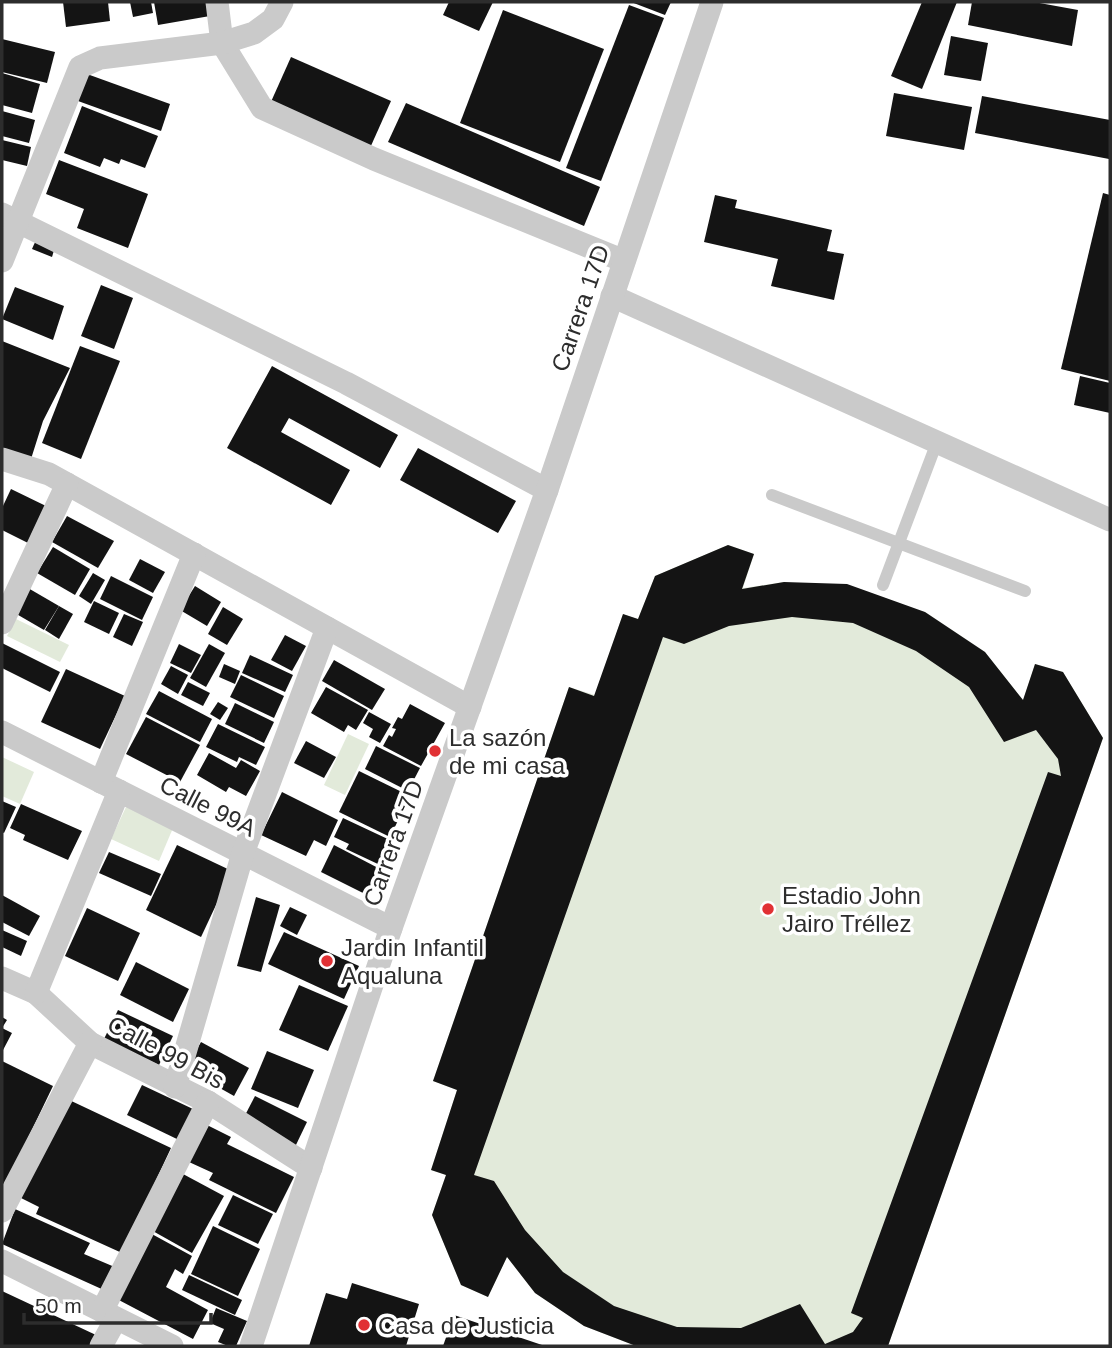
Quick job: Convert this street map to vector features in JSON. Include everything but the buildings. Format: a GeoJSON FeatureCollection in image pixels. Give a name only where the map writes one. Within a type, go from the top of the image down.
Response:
{"type":"FeatureCollection","features":[{"type":"Feature","properties":{"kind":"street"},"geometry":{"type":"LineString","coordinates":[[217,2],[222,43],[262,108],[374,159],[624,261]]}},
{"type":"Feature","properties":{"kind":"street"},"geometry":{"type":"LineString","coordinates":[[2,261],[9,217],[80,67],[100,58],[222,43],[254,33],[273,19],[282,2]]}},
{"type":"Feature","properties":{"kind":"street","name":"Carrera 17D"},"geometry":{"type":"LineString","coordinates":[[251,1346],[391,928],[547,490],[712,2]]}},
{"type":"Feature","properties":{"kind":"street"},"geometry":{"type":"LineString","coordinates":[[9,217],[346,383],[547,490]]}},
{"type":"Feature","properties":{"kind":"street"},"geometry":{"type":"LineString","coordinates":[[612,296],[1110,520]]}},
{"type":"Feature","properties":{"kind":"street"},"geometry":{"type":"LineString","coordinates":[[2,459],[49,474],[470,707]]}},
{"type":"Feature","properties":{"kind":"street"},"geometry":{"type":"LineString","coordinates":[[2,623],[67,484]]}},
{"type":"Feature","properties":{"kind":"street"},"geometry":{"type":"LineString","coordinates":[[36,993],[194,554]]}},
{"type":"Feature","properties":{"kind":"street"},"geometry":{"type":"LineString","coordinates":[[175,1087],[243,853],[327,628]]}},
{"type":"Feature","properties":{"kind":"street","name":"Calle 99A"},"geometry":{"type":"LineString","coordinates":[[2,732],[391,928]]}},
{"type":"Feature","properties":{"kind":"street","name":"Calle 99 Bis"},"geometry":{"type":"LineString","coordinates":[[2,978],[36,993],[90,1043],[208,1102],[311,1168]]}},
{"type":"Feature","properties":{"kind":"street"},"geometry":{"type":"LineString","coordinates":[[2,1210],[90,1043]]}},
{"type":"Feature","properties":{"kind":"street"},"geometry":{"type":"LineString","coordinates":[[101,1346],[109,1315],[208,1102]]}},
{"type":"Feature","properties":{"kind":"street"},"geometry":{"type":"LineString","coordinates":[[2,1261],[172,1346]]}},
{"type":"Feature","properties":{"kind":"lane"},"geometry":{"type":"LineString","coordinates":[[883,585],[937,442]]}},
{"type":"Feature","properties":{"kind":"lane"},"geometry":{"type":"LineString","coordinates":[[772,495],[1025,591]]}},
{"type":"Feature","properties":{"kind":"green space","name":"Estadio John Jairo Tréllez"},"geometry":{"type":"Polygon","coordinates":[[[728,545],[754,554],[743,588],[784,582],[925,612],[985,652],[1023,700],[1035,664],[1063,672],[1103,738],[888,1346],[636,1346],[584,1326],[535,1293],[507,1257],[488,1297],[461,1285],[432,1215],[446,1175],[431,1170],[457,1090],[433,1081],[569,687],[595,695],[623,614],[638,619],[655,576],[728,545]]]}},
{"type":"Feature","properties":{"kind":"green space"},"geometry":{"type":"Polygon","coordinates":[[[16,619],[69,645],[60,662],[7,636],[16,619]]]}},
{"type":"Feature","properties":{"kind":"green space"},"geometry":{"type":"Polygon","coordinates":[[[348,734],[369,744],[345,795],[324,785],[348,734]]]}},
{"type":"Feature","properties":{"kind":"green space"},"geometry":{"type":"Polygon","coordinates":[[[2,757],[34,772],[20,804],[2,796],[2,757]]]}},
{"type":"Feature","properties":{"kind":"green space"},"geometry":{"type":"Polygon","coordinates":[[[126,807],[173,828],[159,861],[111,839],[126,807]]]}},
{"type":"Feature","properties":{"kind":"place","name":"La sazón de mi casa"},"geometry":{"type":"Point","coordinates":[435,751]}},
{"type":"Feature","properties":{"kind":"place","name":"Estadio John Jairo Tréllez"},"geometry":{"type":"Point","coordinates":[768,909]}},
{"type":"Feature","properties":{"kind":"place","name":"Jardin Infantil Aqualuna"},"geometry":{"type":"Point","coordinates":[327,961]}},
{"type":"Feature","properties":{"kind":"place","name":"Casa de Justicia"},"geometry":{"type":"Point","coordinates":[364,1325]}}]}
